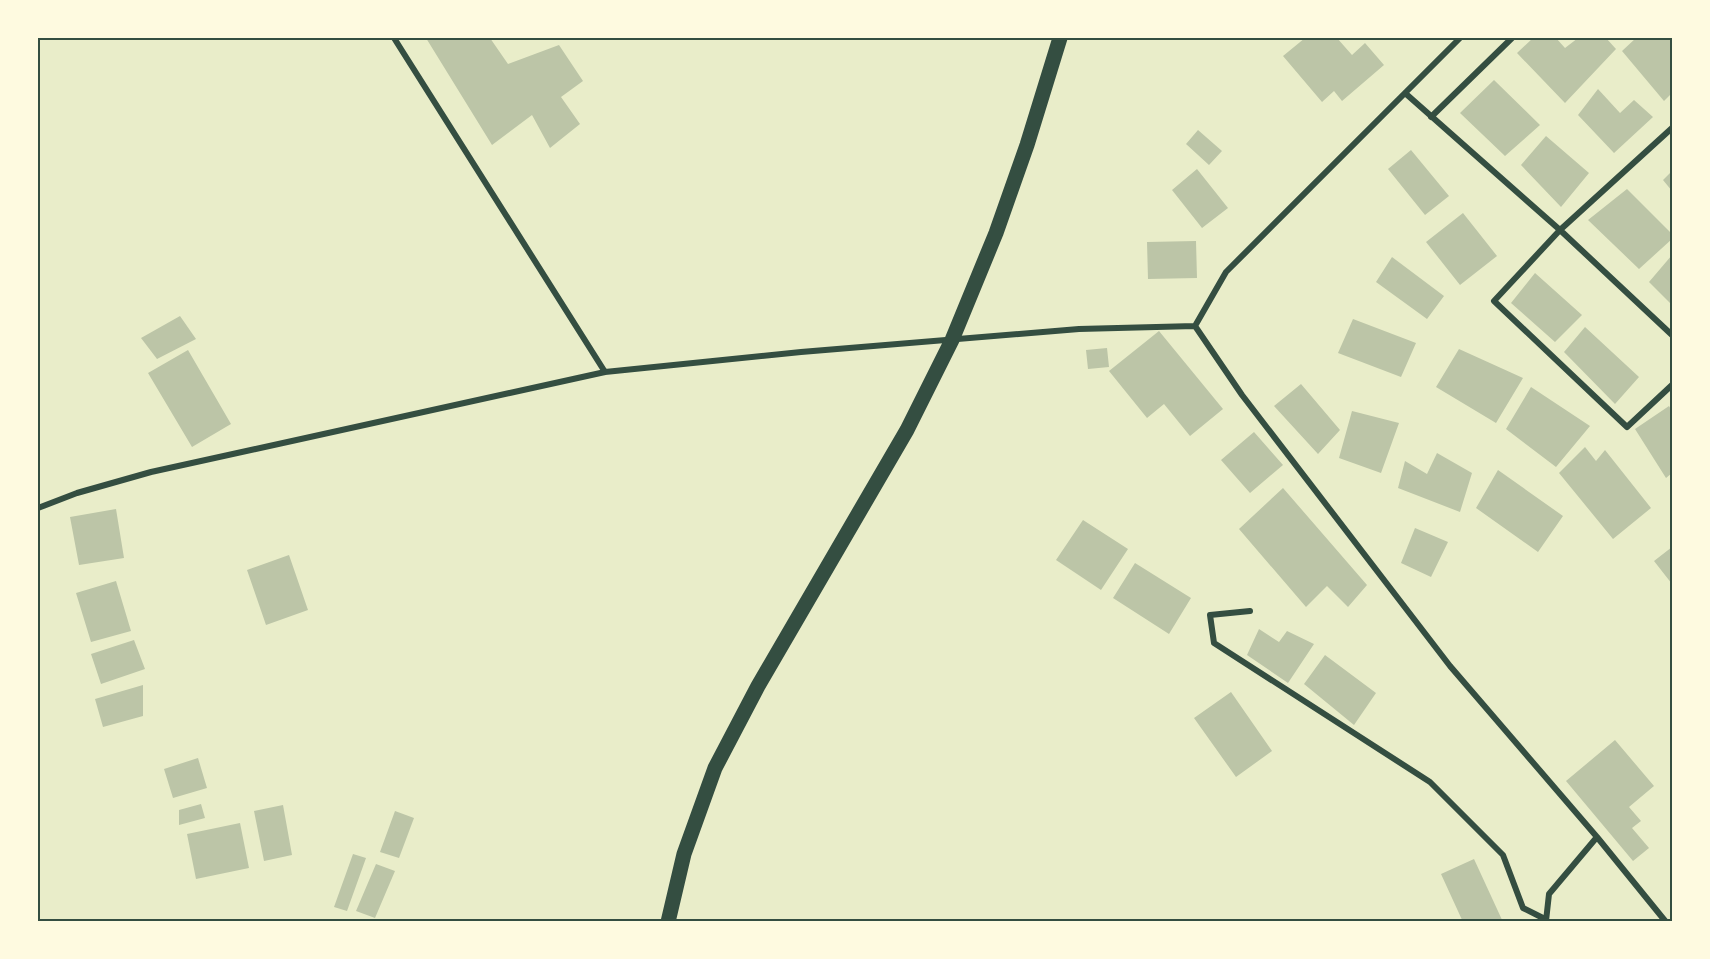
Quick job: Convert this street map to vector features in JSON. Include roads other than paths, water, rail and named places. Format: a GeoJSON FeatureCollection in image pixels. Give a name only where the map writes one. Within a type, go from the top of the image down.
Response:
{"type":"FeatureCollection","features":[{"type":"Feature","properties":{"kind":"main road"},"geometry":{"type":"LineString","coordinates":[[668,921],[684,854],[715,768],[758,686],[907,430],[952,340],[996,233],[1027,145],[1060,38]]}},
{"type":"Feature","properties":{"kind":"street"},"geometry":{"type":"LineString","coordinates":[[394,38],[605,372]]}},
{"type":"Feature","properties":{"kind":"street"},"geometry":{"type":"LineString","coordinates":[[1195,326],[1226,272],[1461,38]]}},
{"type":"Feature","properties":{"kind":"street"},"geometry":{"type":"LineString","coordinates":[[1431,117],[1512,38]]}},
{"type":"Feature","properties":{"kind":"street"},"geometry":{"type":"LineString","coordinates":[[1406,93],[1560,230],[1672,335]]}},
{"type":"Feature","properties":{"kind":"street"},"geometry":{"type":"LineString","coordinates":[[1672,128],[1560,230],[1494,302],[1627,427],[1672,385]]}},
{"type":"Feature","properties":{"kind":"street"},"geometry":{"type":"LineString","coordinates":[[38,508],[77,493],[151,472],[605,372],[801,352],[1068,330],[1195,326]]}},
{"type":"Feature","properties":{"kind":"street"},"geometry":{"type":"LineString","coordinates":[[1195,326],[1242,395],[1450,666],[1666,921]]}},
{"type":"Feature","properties":{"kind":"street"},"geometry":{"type":"LineString","coordinates":[[1250,611],[1210,615],[1214,643],[1430,782],[1503,855],[1523,908],[1546,920],[1549,894],[1597,837]]}}]}
